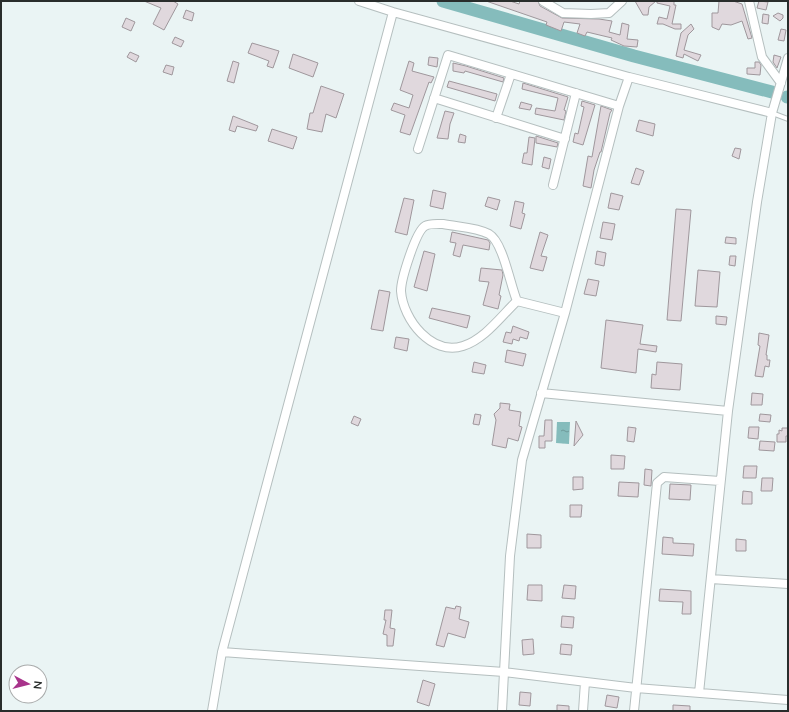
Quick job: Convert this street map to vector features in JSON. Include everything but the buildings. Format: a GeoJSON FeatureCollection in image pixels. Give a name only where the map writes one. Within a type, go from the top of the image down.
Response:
{"type":"FeatureCollection","features":[{"type":"Feature","properties":{"kind":"street"},"geometry":{"type":"LineString","coordinates":[[359,1],[393,12],[629,78],[772,113]]}},
{"type":"Feature","properties":{"kind":"street"},"geometry":{"type":"LineString","coordinates":[[543,1],[562,13],[591,14],[609,13],[622,1]]}},
{"type":"Feature","properties":{"kind":"street"},"geometry":{"type":"LineString","coordinates":[[749,1],[762,57],[781,83]]}},
{"type":"Feature","properties":{"kind":"street"},"geometry":{"type":"LineString","coordinates":[[212,711],[222,652],[393,12]]}},
{"type":"Feature","properties":{"kind":"street"},"geometry":{"type":"LineString","coordinates":[[418,149],[448,55],[619,106]]}},
{"type":"Feature","properties":{"kind":"street"},"geometry":{"type":"LineString","coordinates":[[698,693],[728,411],[757,202],[772,113],[788,58]]}},
{"type":"Feature","properties":{"kind":"street"},"geometry":{"type":"LineString","coordinates":[[496,118],[511,74]]}},
{"type":"Feature","properties":{"kind":"street"},"geometry":{"type":"LineString","coordinates":[[502,711],[510,556],[522,460],[565,313],[619,106],[629,78]]}},
{"type":"Feature","properties":{"kind":"street"},"geometry":{"type":"LineString","coordinates":[[553,185],[576,93]]}},
{"type":"Feature","properties":{"kind":"street"},"geometry":{"type":"LineString","coordinates":[[434,98],[565,139]]}},
{"type":"Feature","properties":{"kind":"street"},"geometry":{"type":"LineString","coordinates":[[444,224],[474,229],[490,234],[499,244],[517,301],[484,333],[474,341],[464,346],[453,348],[441,346],[430,341],[419,333],[405,304],[401,291],[404,272],[422,228],[427,225],[444,224]]}},
{"type":"Feature","properties":{"kind":"street"},"geometry":{"type":"LineString","coordinates":[[517,301],[565,313]]}},
{"type":"Feature","properties":{"kind":"street"},"geometry":{"type":"LineString","coordinates":[[541,393],[728,411]]}},
{"type":"Feature","properties":{"kind":"street"},"geometry":{"type":"LineString","coordinates":[[634,711],[657,483],[664,477],[720,481]]}},
{"type":"Feature","properties":{"kind":"street"},"geometry":{"type":"LineString","coordinates":[[711,579],[788,584]]}},
{"type":"Feature","properties":{"kind":"street"},"geometry":{"type":"LineString","coordinates":[[222,652],[504,672],[636,688],[788,700]]}},
{"type":"Feature","properties":{"kind":"street"},"geometry":{"type":"LineString","coordinates":[[583,711],[585,682]]}},
{"type":"Feature","properties":{"kind":"lane"},"geometry":{"type":"LineString","coordinates":[[772,113],[788,119]]}},
{"type":"Feature","properties":{"kind":"water"},"geometry":{"type":"Polygon","coordinates":[[[557,422],[570,422],[569,444],[556,443],[557,422]]]}},
{"type":"Feature","properties":{"kind":"waterway"},"geometry":{"type":"LineString","coordinates":[[443,1],[634,56],[772,92]]}}]}
